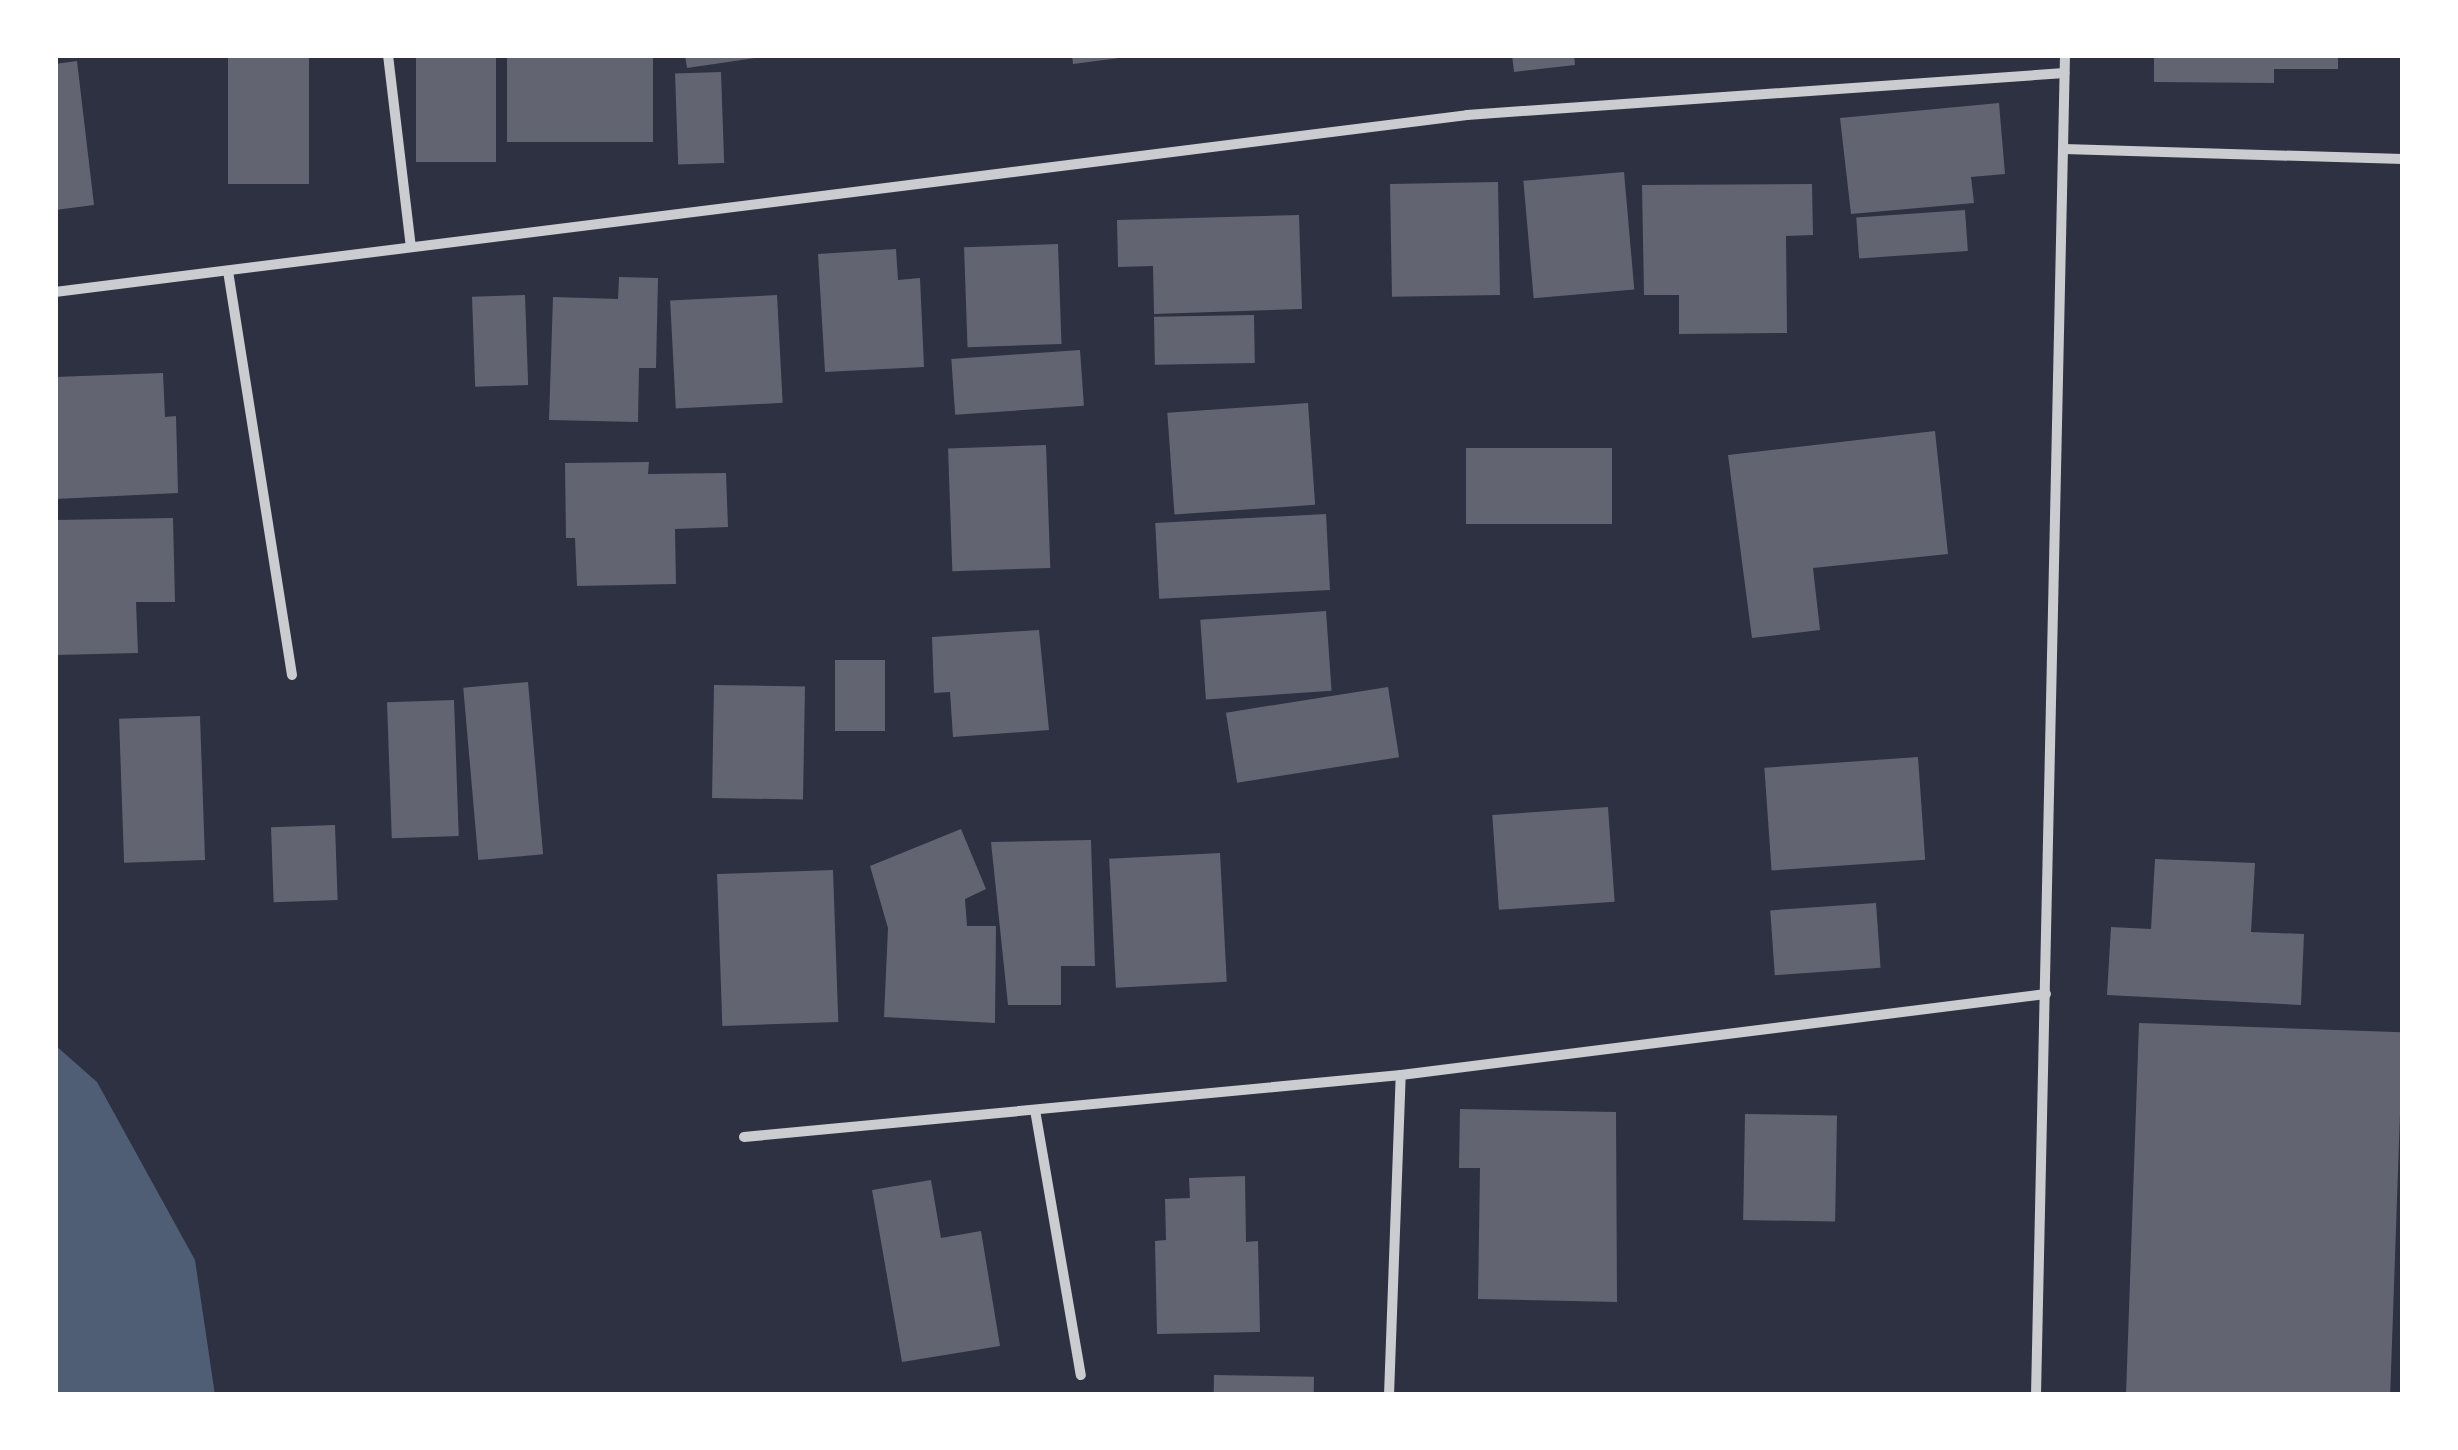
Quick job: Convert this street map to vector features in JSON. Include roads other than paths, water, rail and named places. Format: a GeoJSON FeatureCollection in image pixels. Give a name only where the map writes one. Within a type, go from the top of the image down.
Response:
{"type":"FeatureCollection","features":[{"type":"Feature","properties":{"kind":"street"},"geometry":{"type":"LineString","coordinates":[[388,55],[411,247]]}},
{"type":"Feature","properties":{"kind":"street"},"geometry":{"type":"LineString","coordinates":[[2036,1395],[2065,55]]}},
{"type":"Feature","properties":{"kind":"street"},"geometry":{"type":"LineString","coordinates":[[55,292],[1466,115],[2065,73]]}},
{"type":"Feature","properties":{"kind":"street"},"geometry":{"type":"LineString","coordinates":[[2064,150],[2403,159]]}},
{"type":"Feature","properties":{"kind":"street"},"geometry":{"type":"LineString","coordinates":[[228,270],[292,676]]}},
{"type":"Feature","properties":{"kind":"street"},"geometry":{"type":"LineString","coordinates":[[744,1137],[1401,1076],[2046,994]]}},
{"type":"Feature","properties":{"kind":"street"},"geometry":{"type":"LineString","coordinates":[[1389,1395],[1401,1076]]}},
{"type":"Feature","properties":{"kind":"street"},"geometry":{"type":"LineString","coordinates":[[1035,1110],[1080,1375]]}},
{"type":"Feature","properties":{"kind":"water"},"geometry":{"type":"Polygon","coordinates":[[[55,1045],[97,1082],[195,1260],[215,1395],[55,1395],[55,1045]]]}}]}
